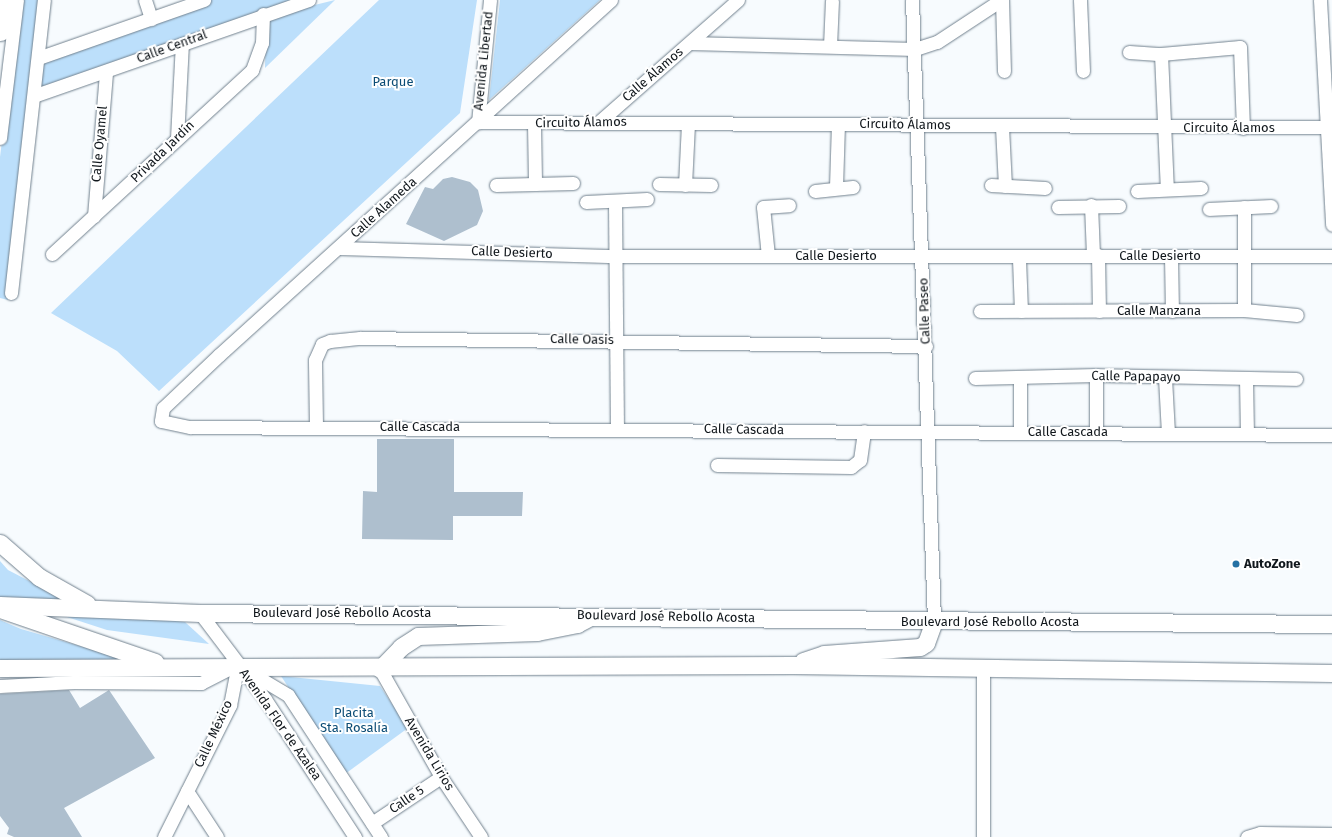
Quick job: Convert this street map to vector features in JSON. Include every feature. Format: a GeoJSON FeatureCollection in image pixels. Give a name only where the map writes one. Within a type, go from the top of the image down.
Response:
{"type":"FeatureCollection","features":[{"type":"Feature","properties":{"kind":"highway"},"geometry":{"type":"LineString","coordinates":[[0,31],[3,0]]}},
{"type":"Feature","properties":{"kind":"main road"},"geometry":{"type":"LineString","coordinates":[[0,543],[39,577],[98,608]]}},
{"type":"Feature","properties":{"kind":"main road","name":"Boulevard José Rebollo Acosta"},"geometry":{"type":"LineString","coordinates":[[0,605],[200,613],[596,614],[934,621],[1332,624]]}},
{"type":"Feature","properties":{"kind":"main road"},"geometry":{"type":"LineString","coordinates":[[0,609],[164,665]]}},
{"type":"Feature","properties":{"kind":"main road"},"geometry":{"type":"LineString","coordinates":[[380,669],[401,647],[418,636],[537,632],[577,624],[596,614]]}},
{"type":"Feature","properties":{"kind":"main road"},"geometry":{"type":"LineString","coordinates":[[794,666],[824,654],[920,647],[926,643],[934,621]]}},
{"type":"Feature","properties":{"kind":"main road"},"geometry":{"type":"LineString","coordinates":[[0,668],[238,664],[380,669],[794,666],[983,670],[1332,673]]}},
{"type":"Feature","properties":{"kind":"street"},"geometry":{"type":"LineString","coordinates":[[0,138],[17,0]]}},
{"type":"Feature","properties":{"kind":"street"},"geometry":{"type":"LineString","coordinates":[[11,293],[36,95],[44,0]]}},
{"type":"Feature","properties":{"kind":"street"},"geometry":{"type":"LineString","coordinates":[[145,0],[151,19]]}},
{"type":"Feature","properties":{"kind":"street"},"geometry":{"type":"LineString","coordinates":[[38,58],[204,0]]}},
{"type":"Feature","properties":{"kind":"street","name":"Avenida Libertad"},"geometry":{"type":"LineString","coordinates":[[478,122],[490,0]]}},
{"type":"Feature","properties":{"kind":"street","name":"Calle Alameda"},"geometry":{"type":"LineString","coordinates":[[159,418],[163,408],[175,396],[340,248],[611,0]]}},
{"type":"Feature","properties":{"kind":"street","name":"Calle Álamos"},"geometry":{"type":"LineString","coordinates":[[599,122],[738,0]]}},
{"type":"Feature","properties":{"kind":"street","name":"Calle Paseo"},"geometry":{"type":"LineString","coordinates":[[912,0],[919,125],[926,346],[927,431],[934,621]]}},
{"type":"Feature","properties":{"kind":"street"},"geometry":{"type":"LineString","coordinates":[[690,43],[915,49],[937,42],[1002,0]]}},
{"type":"Feature","properties":{"kind":"street"},"geometry":{"type":"LineString","coordinates":[[1002,0],[1004,71]]}},
{"type":"Feature","properties":{"kind":"street"},"geometry":{"type":"LineString","coordinates":[[1080,0],[1083,71]]}},
{"type":"Feature","properties":{"kind":"street"},"geometry":{"type":"LineString","coordinates":[[1320,0],[1329,127],[1332,225]]}},
{"type":"Feature","properties":{"kind":"street","name":"Calle Central"},"geometry":{"type":"LineString","coordinates":[[36,95],[106,72],[263,14],[306,1]]}},
{"type":"Feature","properties":{"kind":"street"},"geometry":{"type":"LineString","coordinates":[[830,46],[832,1]]}},
{"type":"Feature","properties":{"kind":"street","name":"Privada Jardín"},"geometry":{"type":"LineString","coordinates":[[52,254],[252,70],[262,43],[263,14]]}},
{"type":"Feature","properties":{"kind":"street"},"geometry":{"type":"LineString","coordinates":[[177,138],[182,44]]}},
{"type":"Feature","properties":{"kind":"street"},"geometry":{"type":"LineString","coordinates":[[1129,52],[1161,54],[1240,47],[1243,128]]}},
{"type":"Feature","properties":{"kind":"street"},"geometry":{"type":"LineString","coordinates":[[1161,54],[1167,189]]}},
{"type":"Feature","properties":{"kind":"street","name":"Calle Oyamel"},"geometry":{"type":"LineString","coordinates":[[94,216],[106,72]]}},
{"type":"Feature","properties":{"kind":"street","name":"Circuito Álamos"},"geometry":{"type":"LineString","coordinates":[[478,122],[534,124],[599,122],[1002,127],[1329,127]]}},
{"type":"Feature","properties":{"kind":"street"},"geometry":{"type":"LineString","coordinates":[[685,184],[688,123]]}},
{"type":"Feature","properties":{"kind":"street"},"geometry":{"type":"LineString","coordinates":[[534,124],[536,184]]}},
{"type":"Feature","properties":{"kind":"street"},"geometry":{"type":"LineString","coordinates":[[836,187],[838,124]]}},
{"type":"Feature","properties":{"kind":"street"},"geometry":{"type":"LineString","coordinates":[[1002,127],[1005,186]]}},
{"type":"Feature","properties":{"kind":"street"},"geometry":{"type":"LineString","coordinates":[[496,185],[573,183]]}},
{"type":"Feature","properties":{"kind":"street"},"geometry":{"type":"LineString","coordinates":[[659,184],[711,185]]}},
{"type":"Feature","properties":{"kind":"street"},"geometry":{"type":"LineString","coordinates":[[991,185],[1045,188]]}},
{"type":"Feature","properties":{"kind":"street"},"geometry":{"type":"LineString","coordinates":[[815,191],[836,187],[853,187]]}},
{"type":"Feature","properties":{"kind":"street"},"geometry":{"type":"LineString","coordinates":[[1137,190],[1201,188]]}},
{"type":"Feature","properties":{"kind":"street"},"geometry":{"type":"LineString","coordinates":[[586,202],[615,202],[647,199]]}},
{"type":"Feature","properties":{"kind":"street"},"geometry":{"type":"LineString","coordinates":[[615,202],[617,428]]}},
{"type":"Feature","properties":{"kind":"street"},"geometry":{"type":"LineString","coordinates":[[768,256],[763,207],[789,205]]}},
{"type":"Feature","properties":{"kind":"street"},"geometry":{"type":"LineString","coordinates":[[1091,205],[1099,311]]}},
{"type":"Feature","properties":{"kind":"street"},"geometry":{"type":"LineString","coordinates":[[1058,207],[1091,205],[1119,206]]}},
{"type":"Feature","properties":{"kind":"street"},"geometry":{"type":"LineString","coordinates":[[1209,208],[1271,206]]}},
{"type":"Feature","properties":{"kind":"street"},"geometry":{"type":"LineString","coordinates":[[1244,207],[1244,310]]}},
{"type":"Feature","properties":{"kind":"street","name":"Calle Desierto"},"geometry":{"type":"LineString","coordinates":[[340,248],[616,256],[923,256],[1019,259],[1095,255],[1332,256]]}},
{"type":"Feature","properties":{"kind":"street"},"geometry":{"type":"LineString","coordinates":[[1171,256],[1172,311]]}},
{"type":"Feature","properties":{"kind":"street"},"geometry":{"type":"LineString","coordinates":[[1019,259],[1021,311]]}},
{"type":"Feature","properties":{"kind":"street","name":"Calle Manzana"},"geometry":{"type":"LineString","coordinates":[[980,311],[1244,310],[1297,316]]}},
{"type":"Feature","properties":{"kind":"street","name":"Calle Oasis"},"geometry":{"type":"LineString","coordinates":[[316,426],[315,360],[322,344],[330,341],[617,341],[926,346]]}},
{"type":"Feature","properties":{"kind":"street"},"geometry":{"type":"LineString","coordinates":[[1096,375],[1096,432]]}},
{"type":"Feature","properties":{"kind":"street","name":"Calle Papapayo"},"geometry":{"type":"LineString","coordinates":[[975,378],[1096,375],[1165,378],[1296,379]]}},
{"type":"Feature","properties":{"kind":"street"},"geometry":{"type":"LineString","coordinates":[[1020,378],[1020,432]]}},
{"type":"Feature","properties":{"kind":"street"},"geometry":{"type":"LineString","coordinates":[[1165,378],[1168,433]]}},
{"type":"Feature","properties":{"kind":"street"},"geometry":{"type":"LineString","coordinates":[[1246,378],[1247,434]]}},
{"type":"Feature","properties":{"kind":"street","name":"Calle Cascada"},"geometry":{"type":"LineString","coordinates":[[159,418],[163,423],[190,427],[316,426],[617,428],[1332,435]]}},
{"type":"Feature","properties":{"kind":"street"},"geometry":{"type":"LineString","coordinates":[[717,465],[851,467],[862,455],[864,431]]}},
{"type":"Feature","properties":{"kind":"street"},"geometry":{"type":"LineString","coordinates":[[0,686],[74,682],[201,683],[238,664],[200,613]]}},
{"type":"Feature","properties":{"kind":"street","name":"Calle México"},"geometry":{"type":"LineString","coordinates":[[164,837],[230,705],[238,664]]}},
{"type":"Feature","properties":{"kind":"street","name":"Avenida Flor de Azalea"},"geometry":{"type":"LineString","coordinates":[[238,664],[288,695],[381,837]]}},
{"type":"Feature","properties":{"kind":"street","name":"Avenida Flor de Azalea"},"geometry":{"type":"LineString","coordinates":[[238,664],[293,740],[355,837]]}},
{"type":"Feature","properties":{"kind":"street","name":"Avenida Lirios"},"geometry":{"type":"LineString","coordinates":[[380,669],[441,777],[481,837]]}},
{"type":"Feature","properties":{"kind":"street"},"geometry":{"type":"LineString","coordinates":[[983,670],[983,837]]}},
{"type":"Feature","properties":{"kind":"street","name":"Calle 5"},"geometry":{"type":"LineString","coordinates":[[372,824],[441,777]]}},
{"type":"Feature","properties":{"kind":"street"},"geometry":{"type":"LineString","coordinates":[[187,791],[217,837]]}},
{"type":"Feature","properties":{"kind":"street"},"geometry":{"type":"LineString","coordinates":[[1247,837],[1260,832],[1332,834]]}},
{"type":"Feature","properties":{"kind":"green space"},"geometry":{"type":"Polygon","coordinates":[[[20,0],[41,0],[36,95],[8,300],[0,298],[0,157],[20,0]]]}},
{"type":"Feature","properties":{"kind":"green space"},"geometry":{"type":"Polygon","coordinates":[[[209,0],[302,0],[37,94],[39,58],[209,0]]]}},
{"type":"Feature","properties":{"kind":"green space"},"geometry":{"type":"Polygon","coordinates":[[[335,0],[265,68],[266,17],[335,0]]]}},
{"type":"Feature","properties":{"kind":"green space","name":"Parque"},"geometry":{"type":"Polygon","coordinates":[[[379,0],[477,0],[460,113],[159,391],[117,351],[51,313],[379,0]]]}},
{"type":"Feature","properties":{"kind":"green space"},"geometry":{"type":"Polygon","coordinates":[[[500,0],[600,0],[489,100],[500,0]]]}},
{"type":"Feature","properties":{"kind":"green space"},"geometry":{"type":"Polygon","coordinates":[[[0,561],[8,570],[66,600],[0,601],[0,561]]]}},
{"type":"Feature","properties":{"kind":"green space"},"geometry":{"type":"Polygon","coordinates":[[[30,605],[185,622],[209,644],[107,630],[30,605]]]}},
{"type":"Feature","properties":{"kind":"green space"},"geometry":{"type":"Polygon","coordinates":[[[0,620],[21,629],[135,662],[0,664],[0,620]]]}},
{"type":"Feature","properties":{"kind":"green space","name":"Placita Sta. Rosalía"},"geometry":{"type":"Polygon","coordinates":[[[281,676],[380,686],[408,728],[345,774],[281,676]]]}},
{"type":"Feature","properties":{"kind":"building"},"geometry":{"type":"Polygon","coordinates":[[[452,177],[470,182],[478,190],[483,211],[477,225],[444,241],[406,224],[425,187],[433,189],[443,179],[452,177]]]}},
{"type":"Feature","properties":{"kind":"building"},"geometry":{"type":"Polygon","coordinates":[[[377,439],[454,439],[454,492],[523,492],[522,516],[453,516],[453,540],[362,539],[363,491],[377,492],[377,439]]]}},
{"type":"Feature","properties":{"kind":"building"},"geometry":{"type":"Polygon","coordinates":[[[69,690],[80,708],[109,690],[155,758],[64,808],[82,837],[14,837],[7,834],[9,828],[0,816],[0,694],[69,690]]]}},
{"type":"Feature","properties":{"kind":"place","name":"AutoZone"},"geometry":{"type":"Point","coordinates":[1236,564]}}]}
